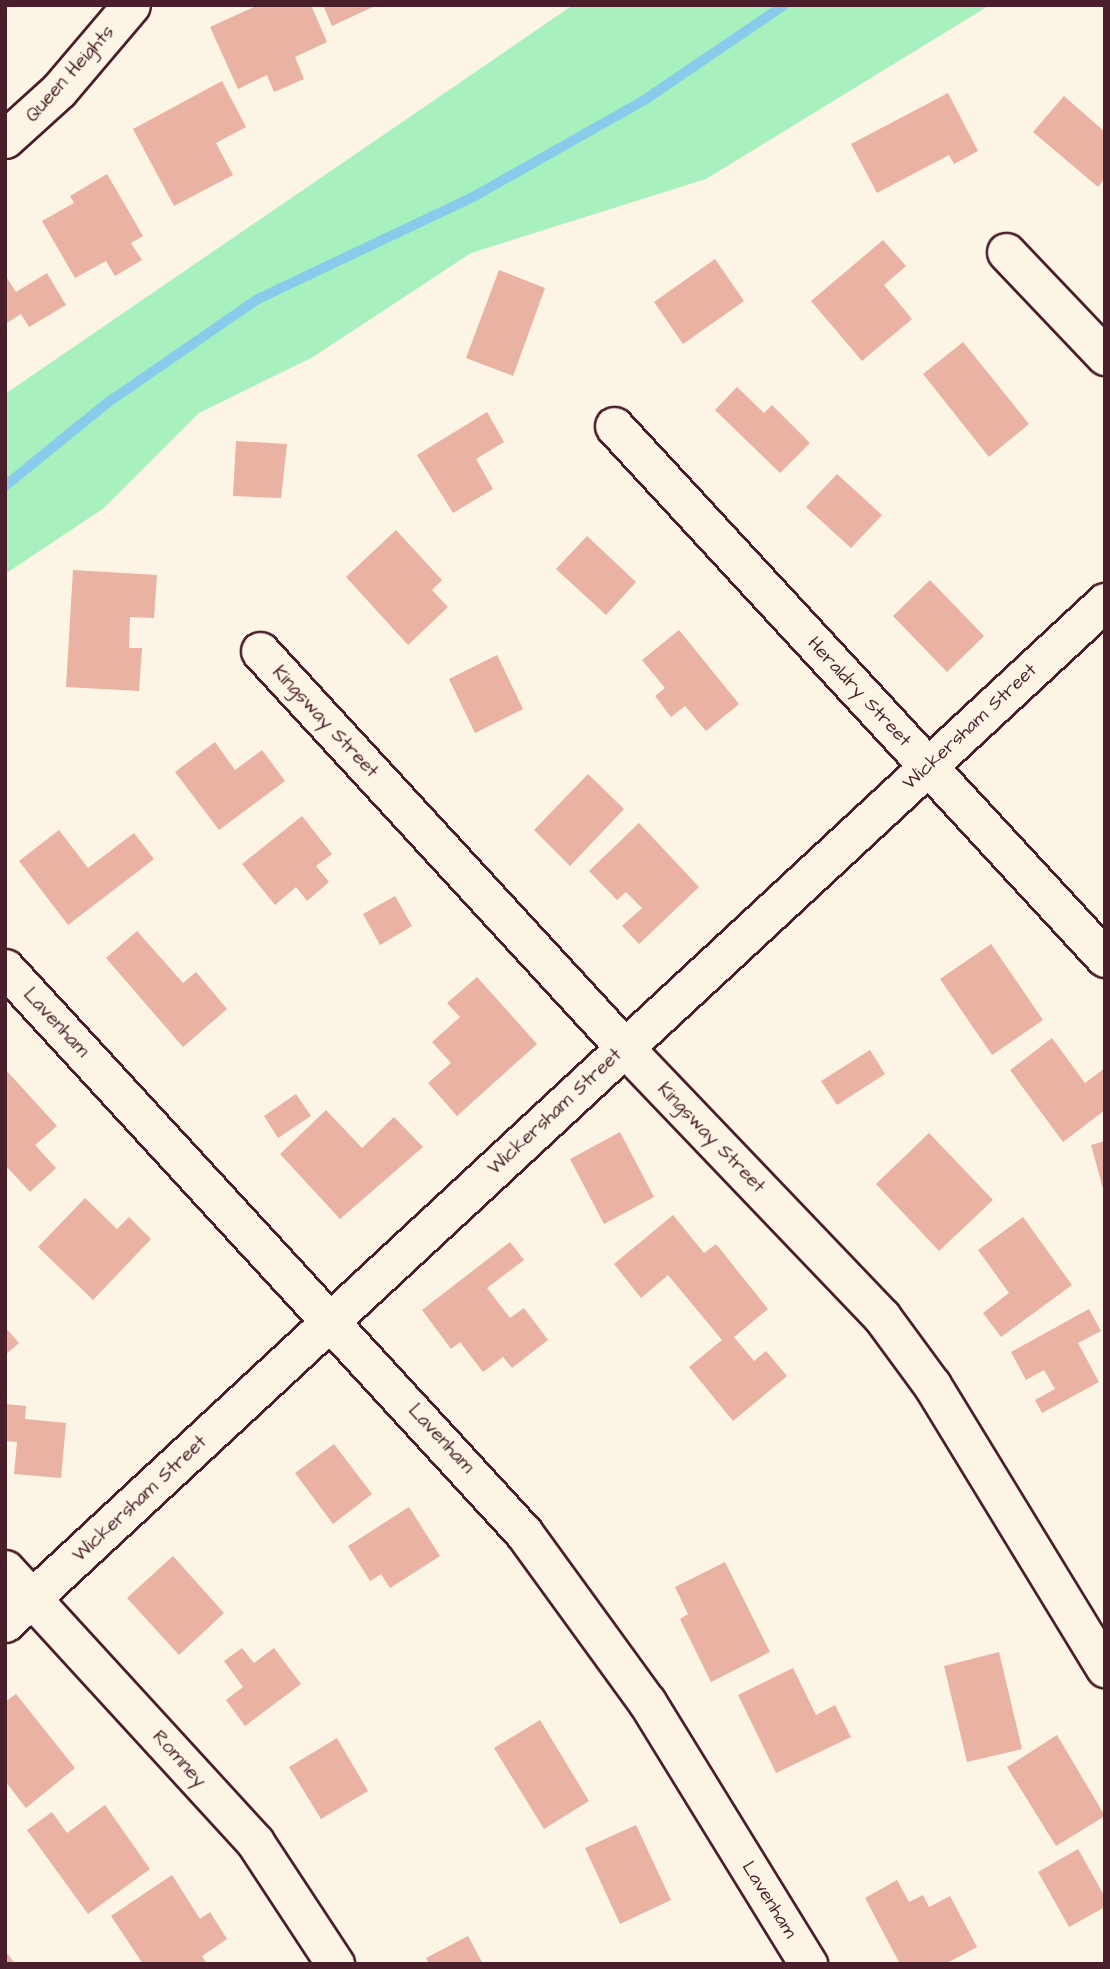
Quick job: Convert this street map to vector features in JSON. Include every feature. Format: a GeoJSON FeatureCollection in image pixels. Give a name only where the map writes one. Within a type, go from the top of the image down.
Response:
{"type":"FeatureCollection","features":[{"type":"Feature","properties":{"kind":"street","name":"Queen Heights"},"geometry":{"type":"LineString","coordinates":[[5,139],[59,90],[131,5]]}},
{"type":"Feature","properties":{"kind":"street"},"geometry":{"type":"LineString","coordinates":[[1006,252],[1105,356]]}},
{"type":"Feature","properties":{"kind":"street","name":"Heraldry Street"},"geometry":{"type":"LineString","coordinates":[[614,426],[1105,958]]}},
{"type":"Feature","properties":{"kind":"street","name":"Wickersham Street"},"geometry":{"type":"LineString","coordinates":[[5,1623],[1105,602]]}},
{"type":"Feature","properties":{"kind":"street","name":"Kingsway Street"},"geometry":{"type":"LineString","coordinates":[[260,651],[624,1047],[882,1317],[932,1385],[1105,1668]]}},
{"type":"Feature","properties":{"kind":"street","name":"Lavenham"},"geometry":{"type":"LineString","coordinates":[[5,968],[524,1533],[647,1702],[808,1964]]}},
{"type":"Feature","properties":{"kind":"street","name":"Romney"},"geometry":{"type":"LineString","coordinates":[[5,1569],[255,1842],[335,1964]]}},
{"type":"Feature","properties":{"kind":"green space"},"geometry":{"type":"Polygon","coordinates":[[[573,5],[990,5],[706,179],[471,253],[313,357],[199,413],[104,508],[5,574],[5,394],[573,5]]]}},
{"type":"Feature","properties":{"kind":"building"},"geometry":{"type":"Polygon","coordinates":[[[258,5],[311,5],[327,42],[295,57],[304,79],[274,92],[267,75],[238,89],[210,27],[258,5]]]}},
{"type":"Feature","properties":{"kind":"building"},"geometry":{"type":"Polygon","coordinates":[[[323,5],[377,5],[332,26],[323,5]]]}},
{"type":"Feature","properties":{"kind":"building"},"geometry":{"type":"Polygon","coordinates":[[[222,81],[246,127],[216,143],[233,175],[174,206],[133,129],[222,81]]]}},
{"type":"Feature","properties":{"kind":"building"},"geometry":{"type":"Polygon","coordinates":[[[948,93],[978,151],[954,164],[949,155],[877,193],[851,144],[948,93]]]}},
{"type":"Feature","properties":{"kind":"building"},"geometry":{"type":"Polygon","coordinates":[[[1064,96],[1105,132],[1105,178],[1098,187],[1033,132],[1064,96]]]}},
{"type":"Feature","properties":{"kind":"building"},"geometry":{"type":"Polygon","coordinates":[[[107,174],[143,236],[131,243],[142,260],[115,276],[106,261],[75,278],[42,221],[74,203],[70,196],[107,174]]]}},
{"type":"Feature","properties":{"kind":"building"},"geometry":{"type":"Polygon","coordinates":[[[883,240],[906,266],[884,285],[912,319],[862,361],[811,301],[883,240]]]}},
{"type":"Feature","properties":{"kind":"building"},"geometry":{"type":"Polygon","coordinates":[[[715,259],[744,301],[683,344],[654,302],[715,259]]]}},
{"type":"Feature","properties":{"kind":"building"},"geometry":{"type":"Polygon","coordinates":[[[499,270],[545,288],[513,376],[466,358],[499,270]]]}},
{"type":"Feature","properties":{"kind":"building"},"geometry":{"type":"Polygon","coordinates":[[[47,273],[66,305],[29,327],[21,314],[5,324],[5,275],[16,292],[47,273]]]}},
{"type":"Feature","properties":{"kind":"building"},"geometry":{"type":"Polygon","coordinates":[[[963,342],[1029,424],[989,457],[923,374],[963,342]]]}},
{"type":"Feature","properties":{"kind":"building"},"geometry":{"type":"Polygon","coordinates":[[[737,387],[764,413],[772,405],[810,443],[780,473],[715,410],[737,387]]]}},
{"type":"Feature","properties":{"kind":"building"},"geometry":{"type":"Polygon","coordinates":[[[487,412],[504,442],[476,459],[493,489],[453,513],[417,455],[487,412]]]}},
{"type":"Feature","properties":{"kind":"building"},"geometry":{"type":"Polygon","coordinates":[[[236,441],[287,444],[281,498],[233,496],[236,441]]]}},
{"type":"Feature","properties":{"kind":"building"},"geometry":{"type":"Polygon","coordinates":[[[837,474],[882,515],[851,548],[806,507],[837,474]]]}},
{"type":"Feature","properties":{"kind":"building"},"geometry":{"type":"Polygon","coordinates":[[[396,530],[442,580],[432,590],[448,607],[408,645],[346,577],[396,530]]]}},
{"type":"Feature","properties":{"kind":"building"},"geometry":{"type":"Polygon","coordinates":[[[587,536],[636,582],[606,615],[556,569],[587,536]]]}},
{"type":"Feature","properties":{"kind":"building"},"geometry":{"type":"Polygon","coordinates":[[[73,570],[157,575],[154,618],[130,617],[129,648],[142,648],[139,691],[66,687],[73,570]]]}},
{"type":"Feature","properties":{"kind":"building"},"geometry":{"type":"Polygon","coordinates":[[[930,580],[984,636],[947,672],[893,616],[930,580]]]}},
{"type":"Feature","properties":{"kind":"building"},"geometry":{"type":"Polygon","coordinates":[[[679,630],[739,704],[706,731],[685,706],[671,717],[655,696],[665,688],[642,660],[679,630]]]}},
{"type":"Feature","properties":{"kind":"building"},"geometry":{"type":"Polygon","coordinates":[[[497,655],[523,709],[475,733],[449,679],[497,655]]]}},
{"type":"Feature","properties":{"kind":"building"},"geometry":{"type":"Polygon","coordinates":[[[215,742],[235,770],[262,750],[285,781],[219,830],[175,772],[215,742]]]}},
{"type":"Feature","properties":{"kind":"building"},"geometry":{"type":"Polygon","coordinates":[[[588,774],[624,809],[570,866],[534,830],[588,774]]]}},
{"type":"Feature","properties":{"kind":"building"},"geometry":{"type":"Polygon","coordinates":[[[302,816],[332,854],[316,866],[329,882],[307,901],[296,887],[275,905],[242,864],[302,816]]]}},
{"type":"Feature","properties":{"kind":"building"},"geometry":{"type":"Polygon","coordinates":[[[639,823],[699,887],[639,944],[622,926],[642,908],[626,892],[617,900],[589,871],[639,823]]]}},
{"type":"Feature","properties":{"kind":"building"},"geometry":{"type":"Polygon","coordinates":[[[59,830],[88,868],[134,833],[154,859],[68,925],[19,861],[59,830]]]}},
{"type":"Feature","properties":{"kind":"building"},"geometry":{"type":"Polygon","coordinates":[[[395,896],[412,926],[380,945],[363,914],[395,896]]]}},
{"type":"Feature","properties":{"kind":"building"},"geometry":{"type":"Polygon","coordinates":[[[137,931],[183,983],[196,972],[227,1009],[183,1047],[106,958],[137,931]]]}},
{"type":"Feature","properties":{"kind":"building"},"geometry":{"type":"Polygon","coordinates":[[[991,944],[1043,1020],[992,1055],[940,979],[991,944]]]}},
{"type":"Feature","properties":{"kind":"building"},"geometry":{"type":"Polygon","coordinates":[[[477,977],[537,1044],[457,1116],[428,1083],[451,1063],[432,1042],[460,1017],[447,1003],[477,977]]]}},
{"type":"Feature","properties":{"kind":"building"},"geometry":{"type":"Polygon","coordinates":[[[1052,1038],[1085,1083],[1105,1068],[1105,1110],[1063,1142],[1010,1070],[1052,1038]]]}},
{"type":"Feature","properties":{"kind":"building"},"geometry":{"type":"Polygon","coordinates":[[[870,1050],[885,1074],[837,1105],[821,1081],[870,1050]]]}},
{"type":"Feature","properties":{"kind":"building"},"geometry":{"type":"Polygon","coordinates":[[[5,1069],[57,1126],[35,1145],[56,1168],[30,1192],[5,1165],[5,1069]]]}},
{"type":"Feature","properties":{"kind":"building"},"geometry":{"type":"Polygon","coordinates":[[[296,1094],[311,1116],[278,1138],[264,1116],[296,1094]]]}},
{"type":"Feature","properties":{"kind":"building"},"geometry":{"type":"Polygon","coordinates":[[[326,1110],[362,1148],[394,1117],[423,1147],[340,1219],[280,1154],[326,1110]]]}},
{"type":"Feature","properties":{"kind":"building"},"geometry":{"type":"Polygon","coordinates":[[[620,1132],[654,1197],[604,1224],[570,1159],[620,1132]]]}},
{"type":"Feature","properties":{"kind":"building"},"geometry":{"type":"Polygon","coordinates":[[[929,1133],[993,1200],[939,1251],[876,1184],[929,1133]]]}},
{"type":"Feature","properties":{"kind":"building"},"geometry":{"type":"Polygon","coordinates":[[[1105,1141],[1105,1191],[1104,1192],[1091,1145],[1105,1141]]]}},
{"type":"Feature","properties":{"kind":"building"},"geometry":{"type":"Polygon","coordinates":[[[85,1198],[117,1229],[129,1217],[151,1239],[93,1300],[38,1247],[85,1198]]]}},
{"type":"Feature","properties":{"kind":"building"},"geometry":{"type":"Polygon","coordinates":[[[673,1215],[704,1253],[716,1244],[768,1309],[734,1337],[754,1361],[766,1351],[787,1376],[733,1421],[689,1367],[722,1340],[668,1275],[641,1298],[614,1264],[673,1215]]]}},
{"type":"Feature","properties":{"kind":"building"},"geometry":{"type":"Polygon","coordinates":[[[1023,1217],[1072,1285],[1001,1337],[983,1313],[1009,1293],[978,1250],[1023,1217]]]}},
{"type":"Feature","properties":{"kind":"building"},"geometry":{"type":"Polygon","coordinates":[[[510,1242],[524,1260],[487,1288],[510,1318],[524,1308],[548,1340],[512,1368],[503,1357],[483,1372],[460,1342],[451,1349],[422,1310],[510,1242]]]}},
{"type":"Feature","properties":{"kind":"building"},"geometry":{"type":"Polygon","coordinates":[[[1089,1309],[1101,1331],[1078,1343],[1099,1382],[1042,1413],[1035,1400],[1055,1389],[1044,1370],[1026,1380],[1011,1352],[1089,1309]]]}},
{"type":"Feature","properties":{"kind":"building"},"geometry":{"type":"Polygon","coordinates":[[[5,1327],[19,1343],[5,1355],[5,1327]]]}},
{"type":"Feature","properties":{"kind":"building"},"geometry":{"type":"Polygon","coordinates":[[[6,1404],[26,1406],[25,1419],[66,1423],[61,1478],[14,1474],[17,1442],[5,1441],[6,1404]]]}},
{"type":"Feature","properties":{"kind":"building"},"geometry":{"type":"Polygon","coordinates":[[[334,1444],[372,1494],[333,1524],[295,1473],[334,1444]]]}},
{"type":"Feature","properties":{"kind":"building"},"geometry":{"type":"Polygon","coordinates":[[[409,1507],[440,1556],[390,1588],[381,1574],[370,1581],[348,1546],[409,1507]]]}},
{"type":"Feature","properties":{"kind":"building"},"geometry":{"type":"Polygon","coordinates":[[[173,1556],[224,1613],[179,1655],[127,1598],[173,1556]]]}},
{"type":"Feature","properties":{"kind":"building"},"geometry":{"type":"Polygon","coordinates":[[[725,1562],[770,1652],[711,1682],[680,1619],[688,1614],[675,1587],[725,1562]]]}},
{"type":"Feature","properties":{"kind":"building"},"geometry":{"type":"Polygon","coordinates":[[[242,1648],[254,1663],[274,1648],[301,1684],[245,1726],[226,1700],[243,1687],[224,1661],[242,1648]]]}},
{"type":"Feature","properties":{"kind":"building"},"geometry":{"type":"Polygon","coordinates":[[[999,1652],[1022,1749],[967,1762],[944,1666],[999,1652]]]}},
{"type":"Feature","properties":{"kind":"building"},"geometry":{"type":"Polygon","coordinates":[[[793,1668],[816,1715],[835,1705],[851,1737],[776,1773],[738,1695],[793,1668]]]}},
{"type":"Feature","properties":{"kind":"building"},"geometry":{"type":"Polygon","coordinates":[[[16,1694],[75,1768],[26,1808],[5,1781],[5,1702],[16,1694]]]}},
{"type":"Feature","properties":{"kind":"building"},"geometry":{"type":"Polygon","coordinates":[[[540,1720],[589,1801],[544,1829],[494,1748],[540,1720]]]}},
{"type":"Feature","properties":{"kind":"building"},"geometry":{"type":"Polygon","coordinates":[[[1057,1735],[1105,1816],[1056,1846],[1007,1767],[1057,1735]]]}},
{"type":"Feature","properties":{"kind":"building"},"geometry":{"type":"Polygon","coordinates":[[[337,1738],[368,1791],[321,1819],[289,1767],[337,1738]]]}},
{"type":"Feature","properties":{"kind":"building"},"geometry":{"type":"Polygon","coordinates":[[[105,1805],[150,1869],[88,1914],[27,1830],[52,1812],[67,1833],[105,1805]]]}},
{"type":"Feature","properties":{"kind":"building"},"geometry":{"type":"Polygon","coordinates":[[[636,1825],[671,1900],[620,1924],[585,1848],[636,1825]]]}},
{"type":"Feature","properties":{"kind":"building"},"geometry":{"type":"Polygon","coordinates":[[[1078,1849],[1105,1897],[1105,1907],[1069,1927],[1038,1872],[1078,1849]]]}},
{"type":"Feature","properties":{"kind":"building"},"geometry":{"type":"Polygon","coordinates":[[[172,1875],[200,1919],[210,1912],[227,1939],[202,1956],[207,1964],[143,1964],[111,1916],[172,1875]]]}},
{"type":"Feature","properties":{"kind":"building"},"geometry":{"type":"Polygon","coordinates":[[[897,1880],[909,1902],[923,1895],[929,1907],[950,1896],[977,1947],[945,1964],[900,1964],[865,1898],[897,1880]]]}},
{"type":"Feature","properties":{"kind":"building"},"geometry":{"type":"Polygon","coordinates":[[[468,1936],[483,1964],[429,1964],[426,1958],[468,1936]]]}},
{"type":"Feature","properties":{"kind":"building"},"geometry":{"type":"Polygon","coordinates":[[[7,1953],[15,1964],[5,1964],[7,1953]]]}},
{"type":"Feature","properties":{"kind":"waterway"},"geometry":{"type":"LineString","coordinates":[[5,486],[107,403],[258,299],[473,197],[643,101],[784,5]]}}]}
